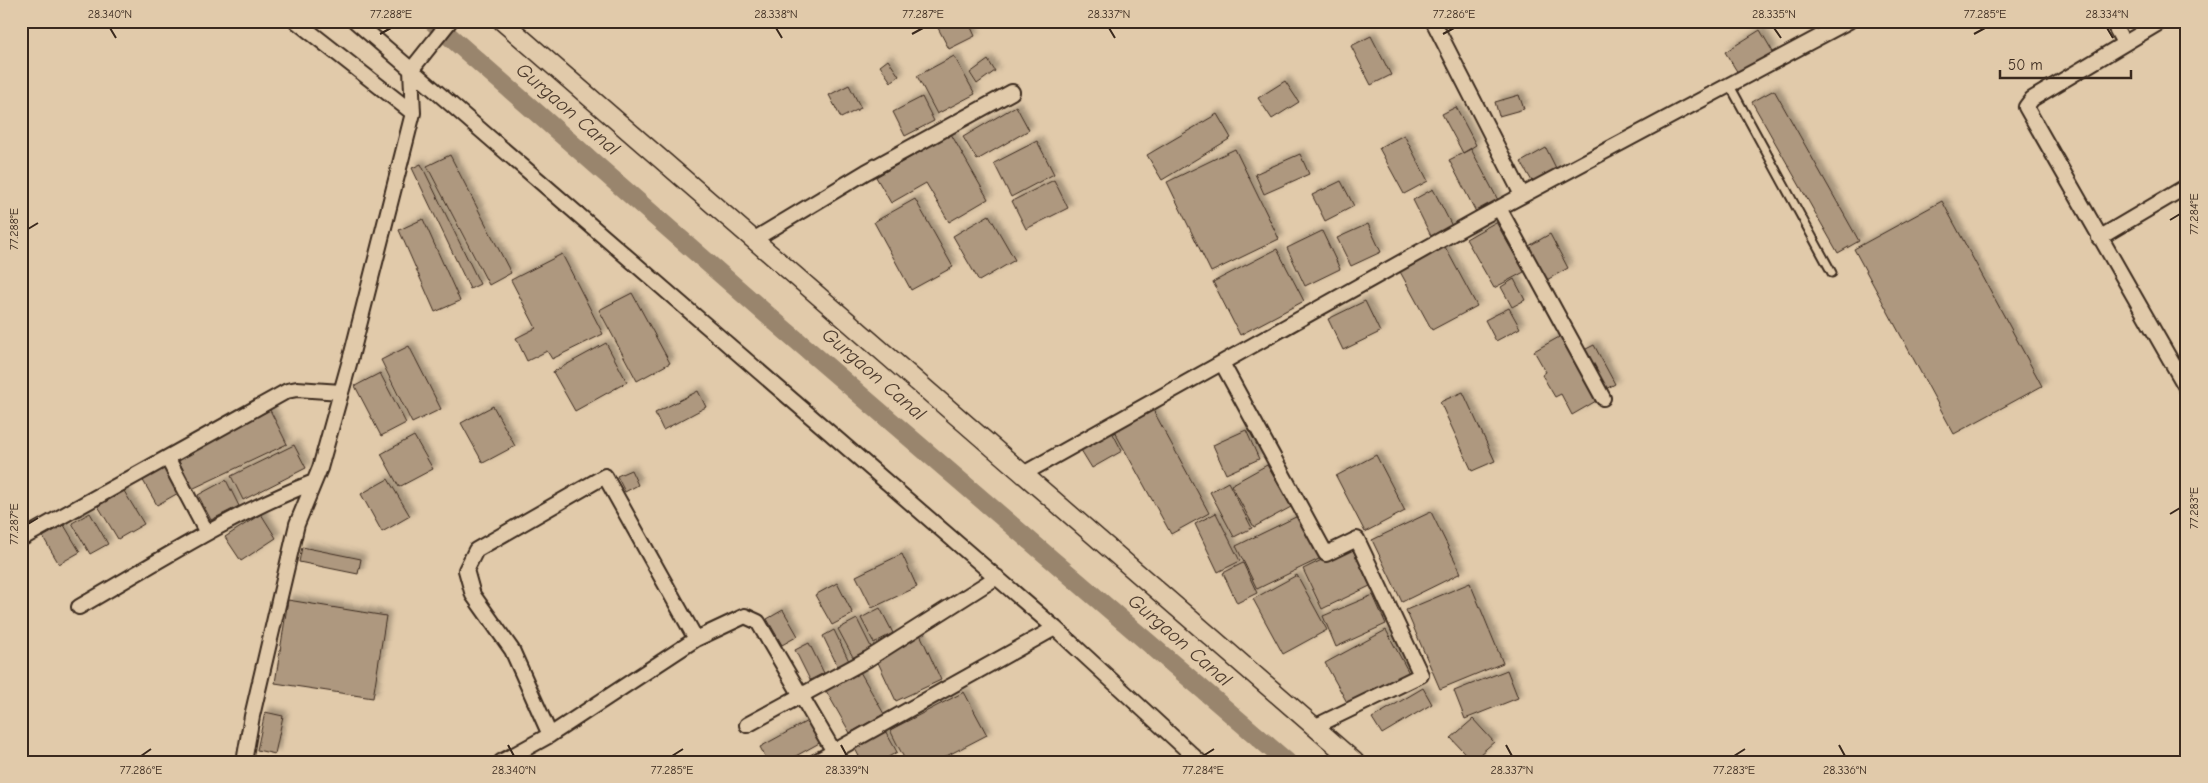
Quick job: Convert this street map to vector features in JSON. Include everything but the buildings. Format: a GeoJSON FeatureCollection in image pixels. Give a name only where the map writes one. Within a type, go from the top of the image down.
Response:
{"type":"FeatureCollection","features":[{"type":"Feature","properties":{"kind":"street"},"geometry":{"type":"LineString","coordinates":[[296,21],[413,114]]}},
{"type":"Feature","properties":{"kind":"street"},"geometry":{"type":"LineString","coordinates":[[355,21],[997,577],[1200,762]]}},
{"type":"Feature","properties":{"kind":"street"},"geometry":{"type":"LineString","coordinates":[[502,21],[1354,762]]}},
{"type":"Feature","properties":{"kind":"street"},"geometry":{"type":"LineString","coordinates":[[1434,21],[1522,196]]}},
{"type":"Feature","properties":{"kind":"street"},"geometry":{"type":"LineString","coordinates":[[1023,474],[1499,208],[1848,21]]}},
{"type":"Feature","properties":{"kind":"street"},"geometry":{"type":"LineString","coordinates":[[2112,21],[2124,43]]}},
{"type":"Feature","properties":{"kind":"street"},"geometry":{"type":"LineString","coordinates":[[2162,21],[2032,99],[2026,107],[2099,238],[2187,389]]}},
{"type":"Feature","properties":{"kind":"street"},"geometry":{"type":"LineString","coordinates":[[244,762],[252,716],[297,524],[314,482],[341,392],[413,114],[411,70],[450,22]]}},
{"type":"Feature","properties":{"kind":"street"},"geometry":{"type":"LineString","coordinates":[[753,240],[866,172],[1012,92]]}},
{"type":"Feature","properties":{"kind":"street"},"geometry":{"type":"LineString","coordinates":[[2099,238],[2187,186]]}},
{"type":"Feature","properties":{"kind":"street"},"geometry":{"type":"LineString","coordinates":[[1499,208],[1603,398]]}},
{"type":"Feature","properties":{"kind":"street"},"geometry":{"type":"LineString","coordinates":[[1222,363],[1326,554],[1358,539],[1421,675],[1314,727]]}},
{"type":"Feature","properties":{"kind":"street"},"geometry":{"type":"LineString","coordinates":[[21,539],[168,459],[287,391],[297,389],[341,392]]}},
{"type":"Feature","properties":{"kind":"street"},"geometry":{"type":"LineString","coordinates":[[168,459],[207,534]]}},
{"type":"Feature","properties":{"kind":"street"},"geometry":{"type":"LineString","coordinates":[[550,735],[512,650],[473,595],[466,570],[476,550],[605,476],[696,639]]}},
{"type":"Feature","properties":{"kind":"street"},"geometry":{"type":"LineString","coordinates":[[79,606],[278,496],[314,482]]}},
{"type":"Feature","properties":{"kind":"street"},"geometry":{"type":"LineString","coordinates":[[747,725],[868,659],[997,577]]}},
{"type":"Feature","properties":{"kind":"street"},"geometry":{"type":"LineString","coordinates":[[501,762],[550,735],[696,639],[745,616],[758,622],[837,756]]}},
{"type":"Feature","properties":{"kind":"street"},"geometry":{"type":"LineString","coordinates":[[815,762],[837,756],[1055,628]]}},
{"type":"Feature","properties":{"kind":"lane"},"geometry":{"type":"LineString","coordinates":[[1729,84],[1832,273]]}},
{"type":"Feature","properties":{"kind":"waterway","name":"Gurgaon Canal"},"geometry":{"type":"LineString","coordinates":[[432,21],[772,319],[1287,762]]}}]}
